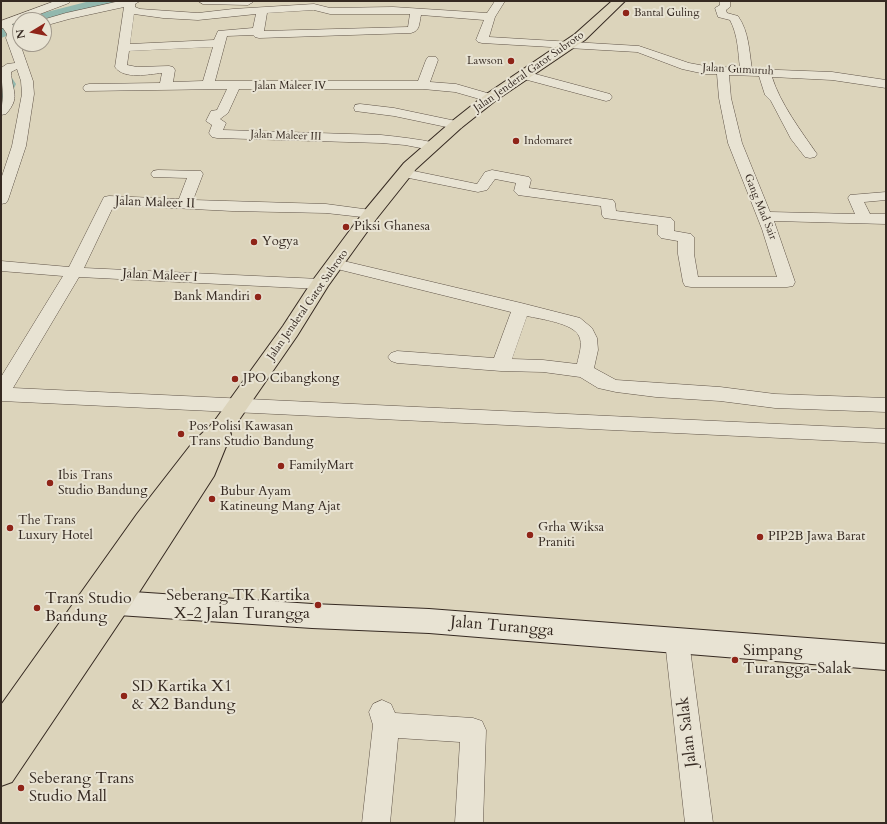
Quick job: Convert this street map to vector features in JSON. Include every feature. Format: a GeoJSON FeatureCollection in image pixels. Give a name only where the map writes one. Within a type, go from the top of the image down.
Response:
{"type":"FeatureCollection","features":[{"type":"Feature","properties":{"kind":"main road","name":"Jalan Jenderal Gatot Subroto"},"geometry":{"type":"LineString","coordinates":[[1,771],[118,603],[206,470],[222,429],[238,405],[320,284],[371,214],[417,159],[424,145],[456,125],[490,98],[580,37],[619,1]]}},
{"type":"Feature","properties":{"kind":"main road","name":"Jalan Jenderal Gatot Subroto"},"geometry":{"type":"LineString","coordinates":[[1,730],[146,521],[201,448],[222,429]]}},
{"type":"Feature","properties":{"kind":"main road","name":"Jalan Turangga"},"geometry":{"type":"LineString","coordinates":[[118,603],[312,616],[429,621],[886,658]]}},
{"type":"Feature","properties":{"kind":"street"},"geometry":{"type":"LineString","coordinates":[[1,200],[19,146],[28,88],[10,28],[65,1]]}},
{"type":"Feature","properties":{"kind":"street"},"geometry":{"type":"LineString","coordinates":[[203,1],[272,1]]}},
{"type":"Feature","properties":{"kind":"street"},"geometry":{"type":"LineString","coordinates":[[132,4],[140,12],[200,16],[222,16],[233,12],[314,7],[330,11],[360,5],[416,12],[490,17],[500,1]]}},
{"type":"Feature","properties":{"kind":"street"},"geometry":{"type":"LineString","coordinates":[[725,1],[725,7],[720,8],[722,15],[735,19],[742,41],[747,72]]}},
{"type":"Feature","properties":{"kind":"street"},"geometry":{"type":"LineString","coordinates":[[52,20],[66,16],[132,4]]}},
{"type":"Feature","properties":{"kind":"street"},"geometry":{"type":"LineString","coordinates":[[132,4],[123,48],[121,67],[125,70],[169,70],[166,85]]}},
{"type":"Feature","properties":{"kind":"street"},"geometry":{"type":"LineString","coordinates":[[360,5],[362,31]]}},
{"type":"Feature","properties":{"kind":"street"},"geometry":{"type":"LineString","coordinates":[[262,10],[257,34],[261,35],[413,29],[416,12]]}},
{"type":"Feature","properties":{"kind":"street","name":"Jalan Gumuruh"},"geometry":{"type":"LineString","coordinates":[[490,17],[482,40],[639,48],[686,66],[705,70],[832,76],[886,84]]}},
{"type":"Feature","properties":{"kind":"street"},"geometry":{"type":"LineString","coordinates":[[208,85],[222,33],[258,31]]}},
{"type":"Feature","properties":{"kind":"street"},"geometry":{"type":"LineString","coordinates":[[123,48],[220,43]]}},
{"type":"Feature","properties":{"kind":"street"},"geometry":{"type":"LineString","coordinates":[[423,85],[432,60]]}},
{"type":"Feature","properties":{"kind":"street"},"geometry":{"type":"LineString","coordinates":[[1,111],[10,98],[5,71],[11,67],[21,65]]}},
{"type":"Feature","properties":{"kind":"street","name":"Gang Mad Sair"},"geometry":{"type":"LineString","coordinates":[[404,173],[478,188],[482,187],[491,174],[523,180],[521,191],[523,192],[608,203],[609,215],[666,221],[666,235],[686,237],[686,254],[691,282],[721,283],[787,281],[765,216],[735,143],[725,98],[723,71]]}},
{"type":"Feature","properties":{"kind":"street"},"geometry":{"type":"LineString","coordinates":[[764,72],[771,95],[776,99],[798,139],[810,154]]}},
{"type":"Feature","properties":{"kind":"street"},"geometry":{"type":"LineString","coordinates":[[524,75],[606,97]]}},
{"type":"Feature","properties":{"kind":"street","name":"Jalan Maleer IV"},"geometry":{"type":"LineString","coordinates":[[89,88],[166,85],[423,85],[456,88],[490,98]]}},
{"type":"Feature","properties":{"kind":"street","name":"Jalan Maleer III"},"geometry":{"type":"LineString","coordinates":[[235,85],[222,113],[216,114],[213,121],[219,123],[217,134],[381,139],[424,145]]}},
{"type":"Feature","properties":{"kind":"street"},"geometry":{"type":"LineString","coordinates":[[360,108],[394,112],[456,125]]}},
{"type":"Feature","properties":{"kind":"street"},"geometry":{"type":"LineString","coordinates":[[158,174],[196,174],[184,204]]}},
{"type":"Feature","properties":{"kind":"street"},"geometry":{"type":"LineString","coordinates":[[865,219],[855,198],[886,196]]}},
{"type":"Feature","properties":{"kind":"street","name":"Jalan Maleer II"},"geometry":{"type":"LineString","coordinates":[[1,393],[74,272],[109,200],[354,210],[371,214]]}},
{"type":"Feature","properties":{"kind":"street"},"geometry":{"type":"LineString","coordinates":[[765,216],[886,219]]}},
{"type":"Feature","properties":{"kind":"street"},"geometry":{"type":"LineString","coordinates":[[335,264],[566,319],[583,327],[588,334],[590,345],[584,372]]}},
{"type":"Feature","properties":{"kind":"street","name":"Jalan Maleer I"},"geometry":{"type":"LineString","coordinates":[[1,266],[74,272],[268,280],[291,284],[320,284]]}},
{"type":"Feature","properties":{"kind":"street"},"geometry":{"type":"LineString","coordinates":[[501,365],[521,308]]}},
{"type":"Feature","properties":{"kind":"street"},"geometry":{"type":"LineString","coordinates":[[397,356],[501,365],[543,366],[584,372],[605,383],[616,386],[676,392],[720,394],[775,401],[886,405]]}},
{"type":"Feature","properties":{"kind":"street"},"geometry":{"type":"LineString","coordinates":[[1,393],[886,436]]}},
{"type":"Feature","properties":{"kind":"street","name":"Jalan Salak"},"geometry":{"type":"LineString","coordinates":[[677,641],[700,823]]}},
{"type":"Feature","properties":{"kind":"street"},"geometry":{"type":"LineString","coordinates":[[376,823],[384,719],[473,730],[469,823]]}},
{"type":"Feature","properties":{"kind":"waterway"},"geometry":{"type":"LineString","coordinates":[[52,16],[111,1]]}},
{"type":"Feature","properties":{"kind":"waterway"},"geometry":{"type":"LineString","coordinates":[[1,32],[12,28]]}},
{"type":"Feature","properties":{"kind":"waterway"},"geometry":{"type":"LineString","coordinates":[[1,76],[6,84],[1,97]]}},
{"type":"Feature","properties":{"kind":"place","name":"Bantal Guling"},"geometry":{"type":"Point","coordinates":[626,13]}},
{"type":"Feature","properties":{"kind":"place","name":"Lawson"},"geometry":{"type":"Point","coordinates":[511,61]}},
{"type":"Feature","properties":{"kind":"place","name":"Indomaret"},"geometry":{"type":"Point","coordinates":[516,141]}},
{"type":"Feature","properties":{"kind":"place","name":"Piksi Ghanesa"},"geometry":{"type":"Point","coordinates":[346,227]}},
{"type":"Feature","properties":{"kind":"place","name":"Yogya"},"geometry":{"type":"Point","coordinates":[254,242]}},
{"type":"Feature","properties":{"kind":"place","name":"Bank Mandiri"},"geometry":{"type":"Point","coordinates":[258,297]}},
{"type":"Feature","properties":{"kind":"place","name":"JPO Cibangkong"},"geometry":{"type":"Point","coordinates":[235,379]}},
{"type":"Feature","properties":{"kind":"place","name":"Pos Polisi Kawasan Trans Studio Bandung"},"geometry":{"type":"Point","coordinates":[181,434]}},
{"type":"Feature","properties":{"kind":"place","name":"FamilyMart"},"geometry":{"type":"Point","coordinates":[281,466]}},
{"type":"Feature","properties":{"kind":"place","name":"Ibis Trans Studio Bandung"},"geometry":{"type":"Point","coordinates":[50,483]}},
{"type":"Feature","properties":{"kind":"place","name":"Bubur Ayam Katineung Mang Ajat"},"geometry":{"type":"Point","coordinates":[212,499]}},
{"type":"Feature","properties":{"kind":"place","name":"The Trans Luxury Hotel"},"geometry":{"type":"Point","coordinates":[10,528]}},
{"type":"Feature","properties":{"kind":"place","name":"Grha Wiksa Praniti"},"geometry":{"type":"Point","coordinates":[530,535]}},
{"type":"Feature","properties":{"kind":"place","name":"PIP2B Jawa Barat"},"geometry":{"type":"Point","coordinates":[760,537]}},
{"type":"Feature","properties":{"kind":"place","name":"Seberang TK Kartika X-2 Jalan Turangga"},"geometry":{"type":"Point","coordinates":[318,605]}},
{"type":"Feature","properties":{"kind":"place","name":"Trans Studio Bandung"},"geometry":{"type":"Point","coordinates":[37,608]}},
{"type":"Feature","properties":{"kind":"place","name":"Simpang Turangga-Salak"},"geometry":{"type":"Point","coordinates":[735,660]}},
{"type":"Feature","properties":{"kind":"place","name":"SD Kartika X1 & X2 Bandung"},"geometry":{"type":"Point","coordinates":[124,696]}},
{"type":"Feature","properties":{"kind":"place","name":"Seberang Trans Studio Mall"},"geometry":{"type":"Point","coordinates":[21,788]}}]}
